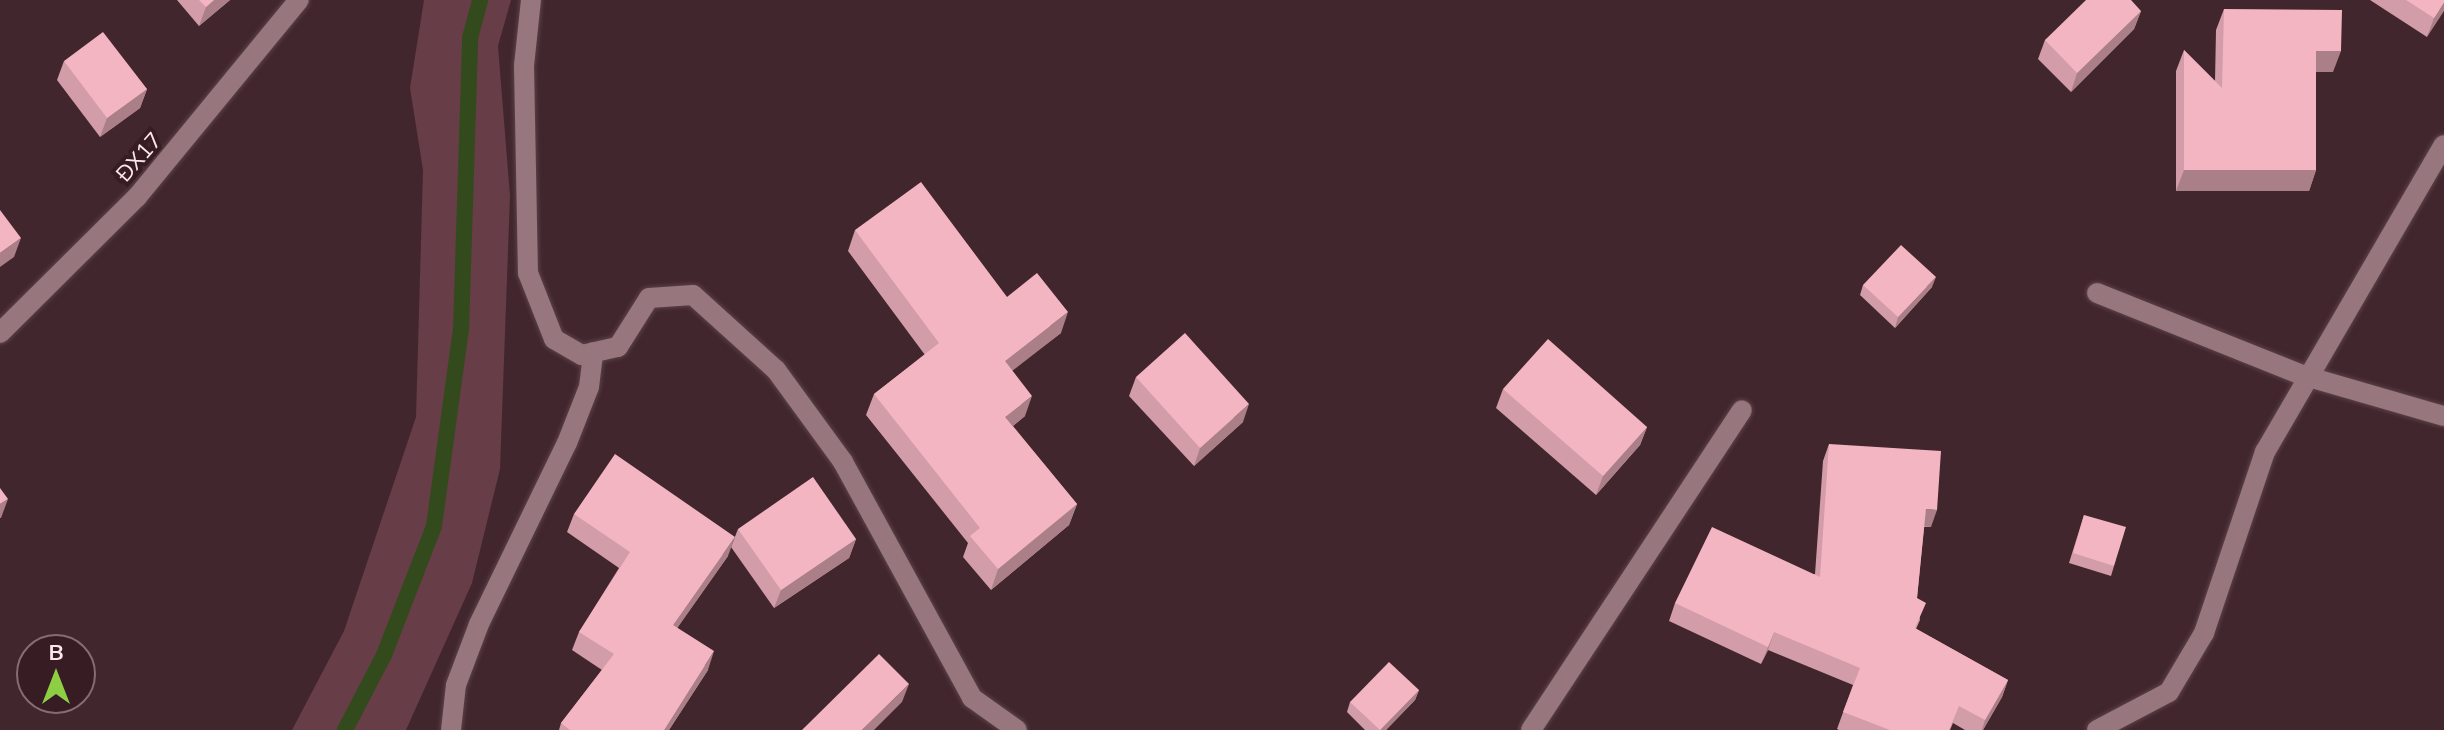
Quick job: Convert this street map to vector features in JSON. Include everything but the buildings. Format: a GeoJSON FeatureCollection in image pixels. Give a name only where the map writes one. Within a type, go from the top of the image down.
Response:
{"type":"FeatureCollection","features":[{"type":"Feature","properties":{"kind":"street","name":"ĐX17"},"geometry":{"type":"LineString","coordinates":[[0,333],[137,197],[299,0]]}},
{"type":"Feature","properties":{"kind":"street"},"geometry":{"type":"LineString","coordinates":[[531,0],[524,66],[528,273],[554,339],[582,355],[618,347],[649,298],[693,295],[776,370],[843,462],[972,698],[1017,730]]}},
{"type":"Feature","properties":{"kind":"street"},"geometry":{"type":"LineString","coordinates":[[2097,730],[2169,692],[2204,633],[2265,452],[2305,376],[2444,145]]}},
{"type":"Feature","properties":{"kind":"street"},"geometry":{"type":"LineString","coordinates":[[2097,293],[2305,376],[2444,416]]}},
{"type":"Feature","properties":{"kind":"street"},"geometry":{"type":"LineString","coordinates":[[451,730],[456,685],[503,567],[583,404],[593,352]]}},
{"type":"Feature","properties":{"kind":"street"},"geometry":{"type":"LineString","coordinates":[[1531,730],[1742,410]]}},
{"type":"Feature","properties":{"kind":"shaded area"},"geometry":{"type":"Polygon","coordinates":[[[424,0],[511,0],[498,46],[510,196],[500,469],[472,583],[406,730],[292,730],[344,631],[416,417],[423,170],[410,88],[424,0]]]}},
{"type":"Feature","properties":{"kind":"waterway"},"geometry":{"type":"LineString","coordinates":[[345,730],[384,655],[434,526],[461,330],[470,38],[480,0]]}}]}
